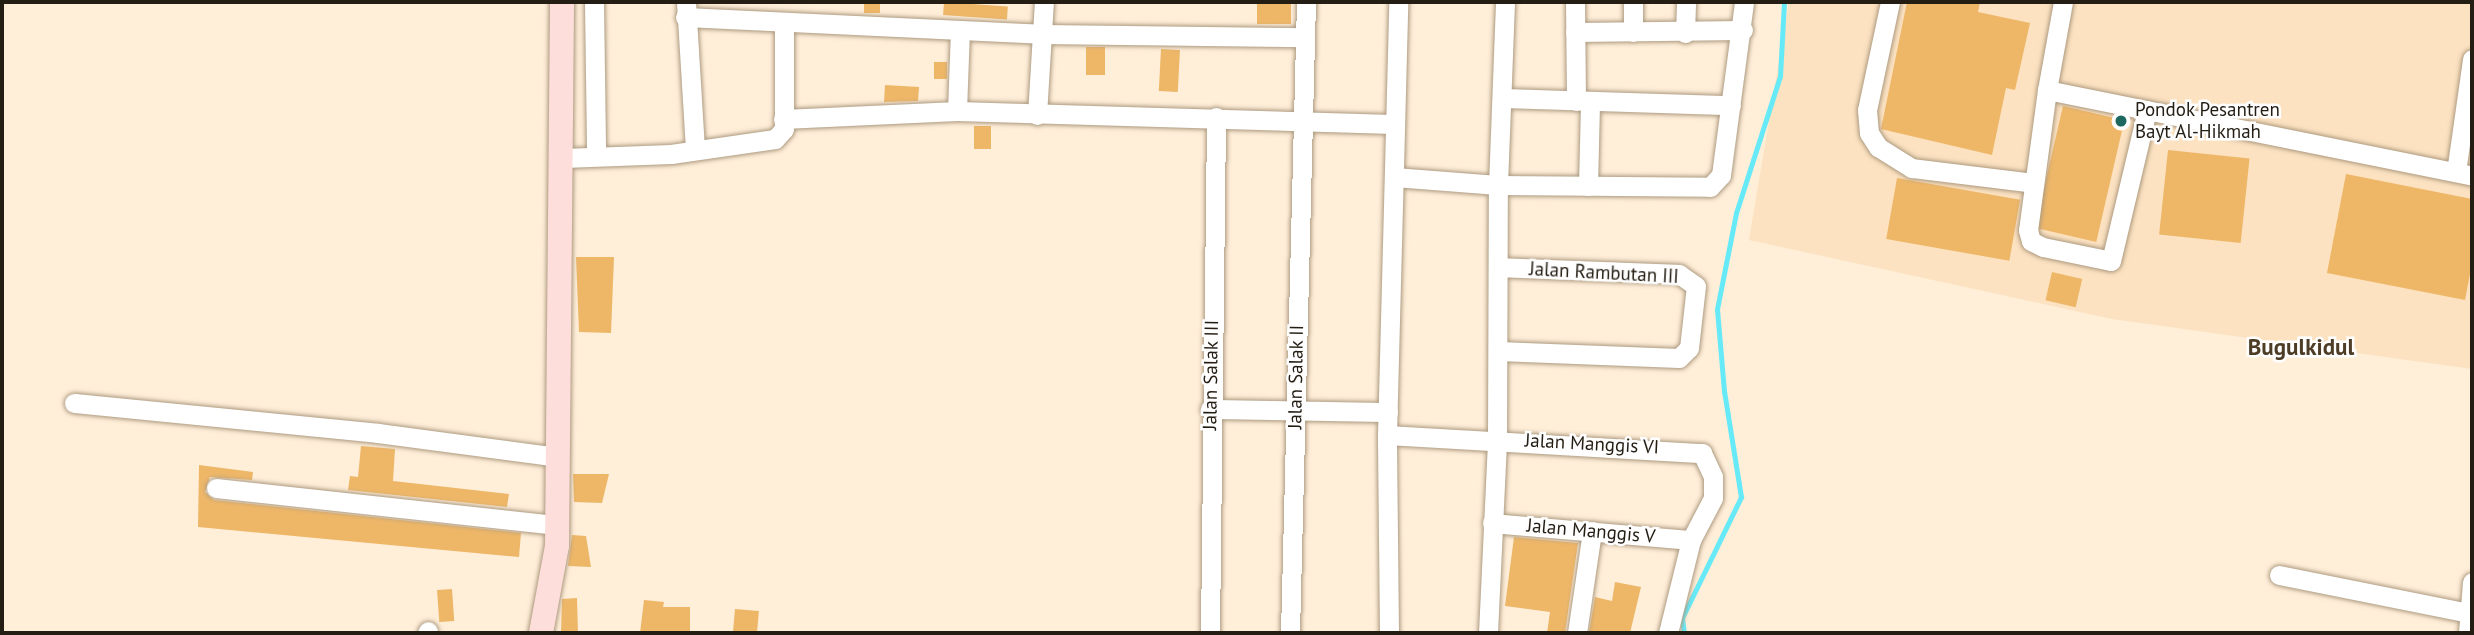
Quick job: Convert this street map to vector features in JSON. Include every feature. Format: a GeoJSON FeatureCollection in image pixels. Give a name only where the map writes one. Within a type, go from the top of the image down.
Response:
{"type":"FeatureCollection","features":[{"type":"Feature","properties":{"kind":"main road"},"geometry":{"type":"LineString","coordinates":[[542,628],[557,525],[563,158],[562,2]]}},
{"type":"Feature","properties":{"kind":"street"},"geometry":{"type":"LineString","coordinates":[[594,2],[596,154]]}},
{"type":"Feature","properties":{"kind":"street"},"geometry":{"type":"LineString","coordinates":[[1037,115],[1044,2]]}},
{"type":"Feature","properties":{"kind":"street","name":"Jalan Salak II"},"geometry":{"type":"LineString","coordinates":[[1290,633],[1306,2]]}},
{"type":"Feature","properties":{"kind":"street"},"geometry":{"type":"LineString","coordinates":[[1389,633],[1387,435],[1398,2]]}},
{"type":"Feature","properties":{"kind":"street"},"geometry":{"type":"LineString","coordinates":[[1488,633],[1497,440],[1497,185],[1503,98],[1505,2]]}},
{"type":"Feature","properties":{"kind":"street"},"geometry":{"type":"LineString","coordinates":[[1576,2],[1575,32],[1588,186]]}},
{"type":"Feature","properties":{"kind":"street"},"geometry":{"type":"LineString","coordinates":[[1633,2],[1633,32]]}},
{"type":"Feature","properties":{"kind":"street"},"geometry":{"type":"LineString","coordinates":[[1685,33],[1686,2]]}},
{"type":"Feature","properties":{"kind":"street"},"geometry":{"type":"LineString","coordinates":[[1394,177],[1497,185],[1710,187],[1721,176],[1743,30],[1744,2]]}},
{"type":"Feature","properties":{"kind":"street"},"geometry":{"type":"LineString","coordinates":[[1890,2],[1867,110],[1869,134],[1878,147],[1912,168],[2034,183]]}},
{"type":"Feature","properties":{"kind":"street"},"geometry":{"type":"LineString","coordinates":[[2063,2],[2034,183],[2031,241],[2111,261],[2147,110]]}},
{"type":"Feature","properties":{"kind":"street"},"geometry":{"type":"LineString","coordinates":[[695,148],[686,9],[784,22],[1041,34],[1305,37]]}},
{"type":"Feature","properties":{"kind":"street"},"geometry":{"type":"LineString","coordinates":[[563,158],[596,154],[671,154],[695,148],[768,142],[781,133],[783,119],[784,22]]}},
{"type":"Feature","properties":{"kind":"street"},"geometry":{"type":"LineString","coordinates":[[957,111],[960,30]]}},
{"type":"Feature","properties":{"kind":"street"},"geometry":{"type":"LineString","coordinates":[[1575,32],[1685,33],[1743,30]]}},
{"type":"Feature","properties":{"kind":"street"},"geometry":{"type":"LineString","coordinates":[[2047,90],[2464,174],[2472,60]]}},
{"type":"Feature","properties":{"kind":"street"},"geometry":{"type":"LineString","coordinates":[[1503,98],[1731,105]]}},
{"type":"Feature","properties":{"kind":"street"},"geometry":{"type":"LineString","coordinates":[[783,119],[957,111],[1393,124]]}},
{"type":"Feature","properties":{"kind":"street","name":"Jalan Salak III"},"geometry":{"type":"LineString","coordinates":[[1210,633],[1210,409],[1216,117]]}},
{"type":"Feature","properties":{"kind":"street","name":"Jalan Rambutan III"},"geometry":{"type":"LineString","coordinates":[[1498,267],[1679,274],[1690,278],[1696,286],[1686,355],[1663,359],[1498,351]]}},
{"type":"Feature","properties":{"kind":"street"},"geometry":{"type":"LineString","coordinates":[[74,403],[378,433],[557,457]]}},
{"type":"Feature","properties":{"kind":"street"},"geometry":{"type":"LineString","coordinates":[[1210,409],[1388,412]]}},
{"type":"Feature","properties":{"kind":"street","name":"Jalan Manggis VI"},"geometry":{"type":"LineString","coordinates":[[1387,435],[1702,453],[1713,477],[1713,498],[1691,540]]}},
{"type":"Feature","properties":{"kind":"street"},"geometry":{"type":"LineString","coordinates":[[216,488],[557,525]]}},
{"type":"Feature","properties":{"kind":"street","name":"Jalan Manggis V"},"geometry":{"type":"LineString","coordinates":[[1492,523],[1691,540]]}},
{"type":"Feature","properties":{"kind":"street"},"geometry":{"type":"LineString","coordinates":[[1577,633],[1592,531]]}},
{"type":"Feature","properties":{"kind":"street"},"geometry":{"type":"LineString","coordinates":[[1668,633],[1691,540]]}},
{"type":"Feature","properties":{"kind":"street"},"geometry":{"type":"LineString","coordinates":[[2279,575],[2470,613]]}},
{"type":"Feature","properties":{"kind":"street"},"geometry":{"type":"LineString","coordinates":[[2468,633],[2472,582]]}},
{"type":"Feature","properties":{"kind":"shaded area","name":"Pondok Pesantren Bayt Al-Hikmah"},"geometry":{"type":"Polygon","coordinates":[[[1789,2],[2472,2],[2472,369],[2112,319],[1749,240],[1789,2]]]}},
{"type":"Feature","properties":{"kind":"building"},"geometry":{"type":"Polygon","coordinates":[[[864,2],[880,2],[880,13],[864,13],[864,2]]]}},
{"type":"Feature","properties":{"kind":"building"},"geometry":{"type":"Polygon","coordinates":[[[944,2],[1008,6],[1007,19],[943,15],[944,2]]]}},
{"type":"Feature","properties":{"kind":"building"},"geometry":{"type":"Polygon","coordinates":[[[1257,2],[1291,2],[1291,24],[1257,24],[1257,2]]]}},
{"type":"Feature","properties":{"kind":"building"},"geometry":{"type":"Polygon","coordinates":[[[1907,2],[1980,2],[1978,12],[2030,23],[2015,90],[2006,88],[1992,155],[1881,129],[1907,2]]]}},
{"type":"Feature","properties":{"kind":"building"},"geometry":{"type":"Polygon","coordinates":[[[1086,47],[1105,47],[1105,75],[1086,75],[1086,47]]]}},
{"type":"Feature","properties":{"kind":"building"},"geometry":{"type":"Polygon","coordinates":[[[1161,49],[1180,50],[1178,92],[1159,91],[1161,49]]]}},
{"type":"Feature","properties":{"kind":"building"},"geometry":{"type":"Polygon","coordinates":[[[934,62],[947,62],[947,79],[934,79],[934,62]]]}},
{"type":"Feature","properties":{"kind":"building"},"geometry":{"type":"Polygon","coordinates":[[[885,85],[919,87],[918,101],[884,102],[885,85]]]}},
{"type":"Feature","properties":{"kind":"building"},"geometry":{"type":"Polygon","coordinates":[[[2063,106],[2124,120],[2096,242],[2035,228],[2063,106]]]}},
{"type":"Feature","properties":{"kind":"building"},"geometry":{"type":"Polygon","coordinates":[[[974,126],[991,126],[991,149],[974,149],[974,126]]]}},
{"type":"Feature","properties":{"kind":"building"},"geometry":{"type":"Polygon","coordinates":[[[2168,150],[2250,159],[2241,243],[2159,235],[2168,150]]]}},
{"type":"Feature","properties":{"kind":"building"},"geometry":{"type":"Polygon","coordinates":[[[2346,174],[2472,199],[2472,264],[2465,300],[2327,273],[2346,174]]]}},
{"type":"Feature","properties":{"kind":"building"},"geometry":{"type":"Polygon","coordinates":[[[1897,178],[2020,200],[2009,261],[1886,239],[1897,178]]]}},
{"type":"Feature","properties":{"kind":"building"},"geometry":{"type":"Polygon","coordinates":[[[576,257],[614,257],[611,333],[579,332],[576,257]]]}},
{"type":"Feature","properties":{"kind":"building"},"geometry":{"type":"Polygon","coordinates":[[[2052,272],[2082,279],[2076,307],[2045,300],[2052,272]]]}},
{"type":"Feature","properties":{"kind":"building"},"geometry":{"type":"Polygon","coordinates":[[[361,446],[395,449],[393,481],[509,494],[507,507],[348,490],[350,476],[358,477],[361,446]]]}},
{"type":"Feature","properties":{"kind":"building"},"geometry":{"type":"Polygon","coordinates":[[[199,465],[253,472],[252,480],[210,477],[205,492],[214,500],[521,533],[519,557],[198,527],[199,465]]]}},
{"type":"Feature","properties":{"kind":"building"},"geometry":{"type":"Polygon","coordinates":[[[573,474],[609,474],[602,503],[574,502],[573,474]]]}},
{"type":"Feature","properties":{"kind":"building"},"geometry":{"type":"Polygon","coordinates":[[[572,535],[586,536],[591,567],[568,566],[572,535]]]}},
{"type":"Feature","properties":{"kind":"building"},"geometry":{"type":"Polygon","coordinates":[[[1514,537],[1578,543],[1565,633],[1547,633],[1550,612],[1505,606],[1514,537]]]}},
{"type":"Feature","properties":{"kind":"building"},"geometry":{"type":"Polygon","coordinates":[[[1615,582],[1641,587],[1630,633],[1589,633],[1595,597],[1612,601],[1615,582]]]}},
{"type":"Feature","properties":{"kind":"building"},"geometry":{"type":"Polygon","coordinates":[[[452,589],[454,621],[439,622],[437,590],[452,589]]]}},
{"type":"Feature","properties":{"kind":"building"},"geometry":{"type":"Polygon","coordinates":[[[577,598],[578,633],[561,633],[562,599],[577,598]]]}},
{"type":"Feature","properties":{"kind":"building"},"geometry":{"type":"Polygon","coordinates":[[[644,600],[664,602],[663,607],[690,607],[690,633],[640,633],[644,600]]]}},
{"type":"Feature","properties":{"kind":"building"},"geometry":{"type":"Polygon","coordinates":[[[735,609],[759,611],[757,633],[733,633],[735,609]]]}},
{"type":"Feature","properties":{"kind":"waterway"},"geometry":{"type":"LineString","coordinates":[[1684,633],[1682,618],[1741,497],[1724,391],[1717,309],[1736,213],[1780,76],[1784,2]]}},
{"type":"Feature","properties":{"kind":"place","name":"Pondok Pesantren Bayt Al-Hikmah"},"geometry":{"type":"Point","coordinates":[2121,121]}},
{"type":"Feature","properties":{"kind":"district","name":"Bugulkidul"},"geometry":{"type":"Point","coordinates":[2301,347]}}]}
